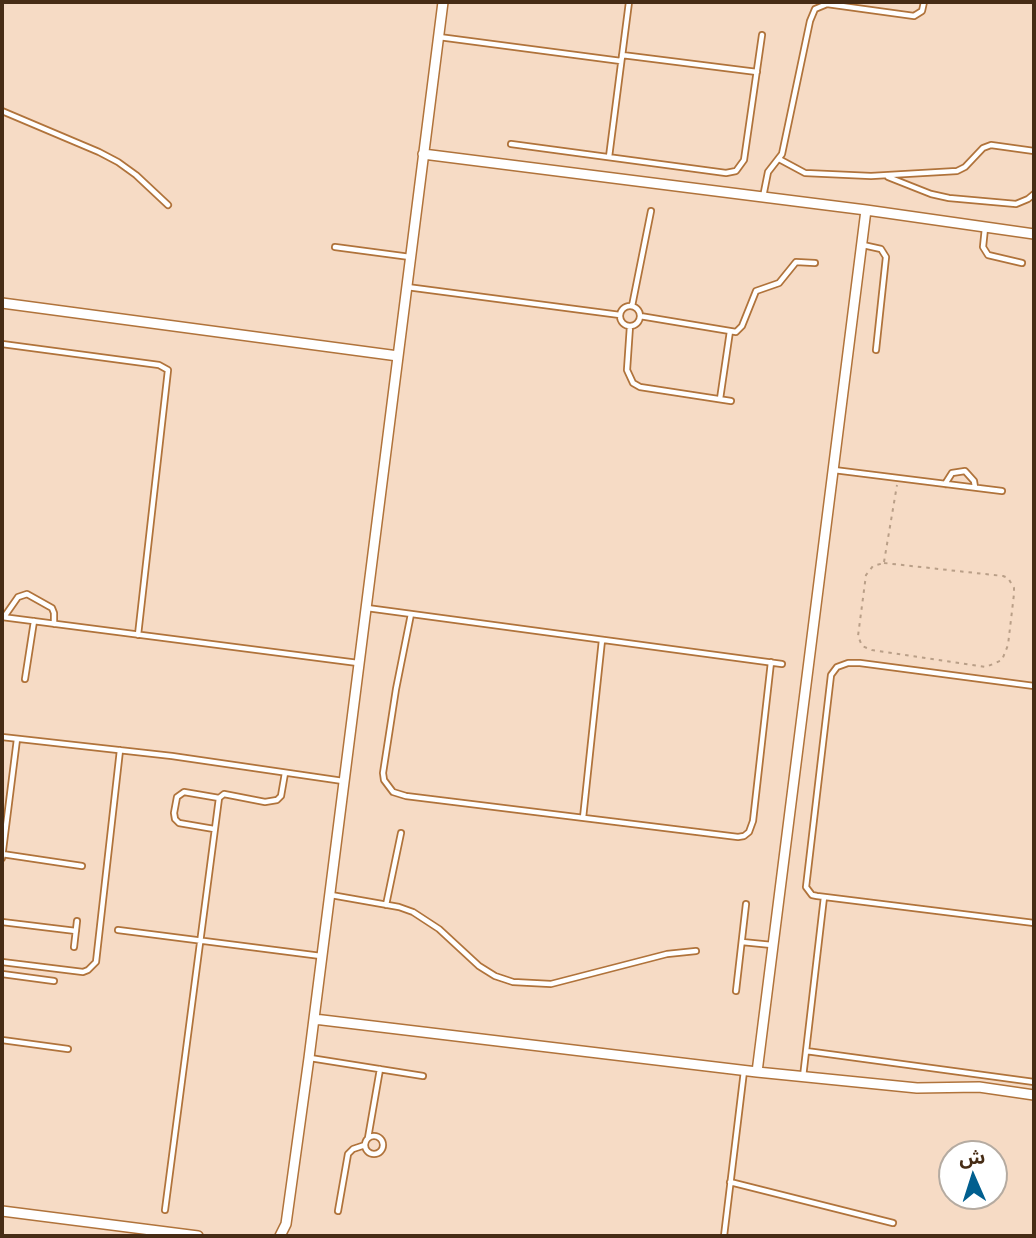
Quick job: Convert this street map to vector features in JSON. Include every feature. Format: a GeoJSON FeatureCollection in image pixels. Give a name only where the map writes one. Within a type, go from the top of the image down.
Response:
{"type":"FeatureCollection","features":[{"type":"Feature","properties":{"kind":"street"},"geometry":{"type":"LineString","coordinates":[[280,1236],[286,1224],[309,1058],[443,2]]}},
{"type":"Feature","properties":{"kind":"street"},"geometry":{"type":"LineString","coordinates":[[423,154],[1034,234]]}},
{"type":"Feature","properties":{"kind":"street"},"geometry":{"type":"LineString","coordinates":[[758,1072],[866,210]]}},
{"type":"Feature","properties":{"kind":"street"},"geometry":{"type":"LineString","coordinates":[[2,303],[398,356]]}},
{"type":"Feature","properties":{"kind":"street"},"geometry":{"type":"LineString","coordinates":[[314,1019],[744,1071],[917,1088],[979,1087],[1034,1095]]}},
{"type":"Feature","properties":{"kind":"street"},"geometry":{"type":"LineString","coordinates":[[2,1211],[198,1236]]}},
{"type":"Feature","properties":{"kind":"street"},"geometry":{"type":"LineString","coordinates":[[286,1224],[289,1236]]}},
{"type":"Feature","properties":{"kind":"lane"},"geometry":{"type":"LineString","coordinates":[[610,157],[629,2]]}},
{"type":"Feature","properties":{"kind":"lane"},"geometry":{"type":"LineString","coordinates":[[763,197],[768,172],[779,159],[815,9],[827,4],[914,16],[922,11],[924,2]]}},
{"type":"Feature","properties":{"kind":"lane"},"geometry":{"type":"LineString","coordinates":[[511,144],[726,173],[736,171],[744,160],[762,36]]}},
{"type":"Feature","properties":{"kind":"lane"},"geometry":{"type":"LineString","coordinates":[[438,37],[757,72]]}},
{"type":"Feature","properties":{"kind":"lane"},"geometry":{"type":"LineString","coordinates":[[2,111],[118,162],[153,189],[168,205]]}},
{"type":"Feature","properties":{"kind":"lane"},"geometry":{"type":"LineString","coordinates":[[779,159],[805,173],[857,176],[957,171],[965,167],[983,148],[991,145],[1034,151]]}},
{"type":"Feature","properties":{"kind":"lane"},"geometry":{"type":"LineString","coordinates":[[884,175],[931,194],[949,198],[1016,204],[1034,194]]}},
{"type":"Feature","properties":{"kind":"lane"},"geometry":{"type":"LineString","coordinates":[[632,306],[651,211]]}},
{"type":"Feature","properties":{"kind":"lane"},"geometry":{"type":"LineString","coordinates":[[985,227],[983,247],[988,255],[1022,263]]}},
{"type":"Feature","properties":{"kind":"lane"},"geometry":{"type":"LineString","coordinates":[[862,244],[881,249],[886,257],[876,350]]}},
{"type":"Feature","properties":{"kind":"lane"},"geometry":{"type":"LineString","coordinates":[[335,247],[410,257]]}},
{"type":"Feature","properties":{"kind":"lane"},"geometry":{"type":"LineString","coordinates":[[640,316],[736,332],[741,328],[756,291],[779,283],[796,262],[815,263]]}},
{"type":"Feature","properties":{"kind":"lane"},"geometry":{"type":"LineString","coordinates":[[407,286],[620,315]]}},
{"type":"Feature","properties":{"kind":"lane"},"geometry":{"type":"LineString","coordinates":[[632,306],[640,316],[636,324],[630,326],[622,323],[620,315],[625,307],[632,306]]}},
{"type":"Feature","properties":{"kind":"lane"},"geometry":{"type":"LineString","coordinates":[[630,326],[627,370],[633,383],[640,387],[731,401]]}},
{"type":"Feature","properties":{"kind":"lane"},"geometry":{"type":"LineString","coordinates":[[720,399],[730,331]]}},
{"type":"Feature","properties":{"kind":"lane"},"geometry":{"type":"LineString","coordinates":[[2,344],[159,365],[168,370],[138,635]]}},
{"type":"Feature","properties":{"kind":"lane"},"geometry":{"type":"LineString","coordinates":[[833,469],[1002,491]]}},
{"type":"Feature","properties":{"kind":"lane"},"geometry":{"type":"LineString","coordinates":[[945,484],[952,472],[965,471],[974,481],[975,487]]}},
{"type":"Feature","properties":{"kind":"lane"},"geometry":{"type":"LineString","coordinates":[[54,624],[52,608],[27,594],[18,597],[3,617],[54,624],[138,635],[359,663]]}},
{"type":"Feature","properties":{"kind":"lane"},"geometry":{"type":"LineString","coordinates":[[366,608],[782,664]]}},
{"type":"Feature","properties":{"kind":"lane"},"geometry":{"type":"LineString","coordinates":[[411,614],[383,773],[388,786],[399,795],[738,837],[749,832],[753,821],[771,663]]}},
{"type":"Feature","properties":{"kind":"lane"},"geometry":{"type":"LineString","coordinates":[[25,679],[34,621]]}},
{"type":"Feature","properties":{"kind":"lane"},"geometry":{"type":"LineString","coordinates":[[583,818],[602,640]]}},
{"type":"Feature","properties":{"kind":"lane"},"geometry":{"type":"LineString","coordinates":[[1034,686],[860,663],[843,665],[834,670],[806,887],[812,895],[824,897],[1034,923]]}},
{"type":"Feature","properties":{"kind":"lane"},"geometry":{"type":"LineString","coordinates":[[2,737],[120,750],[344,782]]}},
{"type":"Feature","properties":{"kind":"lane"},"geometry":{"type":"LineString","coordinates":[[17,739],[2,855],[82,866]]}},
{"type":"Feature","properties":{"kind":"lane"},"geometry":{"type":"LineString","coordinates":[[2,962],[83,972],[96,962],[120,750]]}},
{"type":"Feature","properties":{"kind":"lane"},"geometry":{"type":"LineString","coordinates":[[165,1210],[219,799],[225,794],[265,802],[277,800],[281,796],[285,772]]}},
{"type":"Feature","properties":{"kind":"lane"},"geometry":{"type":"LineString","coordinates":[[214,829],[179,823],[174,813],[177,797],[184,792],[219,799]]}},
{"type":"Feature","properties":{"kind":"lane"},"geometry":{"type":"LineString","coordinates":[[387,905],[401,833]]}},
{"type":"Feature","properties":{"kind":"lane"},"geometry":{"type":"LineString","coordinates":[[330,895],[413,912],[479,966],[495,976],[513,982],[551,984],[667,954],[696,951]]}},
{"type":"Feature","properties":{"kind":"lane"},"geometry":{"type":"LineString","coordinates":[[803,1077],[824,897]]}},
{"type":"Feature","properties":{"kind":"lane"},"geometry":{"type":"LineString","coordinates":[[736,991],[746,904]]}},
{"type":"Feature","properties":{"kind":"lane"},"geometry":{"type":"LineString","coordinates":[[74,947],[77,920]]}},
{"type":"Feature","properties":{"kind":"lane"},"geometry":{"type":"LineString","coordinates":[[2,922],[76,931]]}},
{"type":"Feature","properties":{"kind":"lane"},"geometry":{"type":"LineString","coordinates":[[118,930],[322,957]]}},
{"type":"Feature","properties":{"kind":"lane"},"geometry":{"type":"LineString","coordinates":[[742,942],[774,946]]}},
{"type":"Feature","properties":{"kind":"lane"},"geometry":{"type":"LineString","coordinates":[[2,974],[54,981]]}},
{"type":"Feature","properties":{"kind":"lane"},"geometry":{"type":"LineString","coordinates":[[2,1040],[68,1049]]}},
{"type":"Feature","properties":{"kind":"lane"},"geometry":{"type":"LineString","coordinates":[[806,1051],[1034,1082]]}},
{"type":"Feature","properties":{"kind":"lane"},"geometry":{"type":"LineString","coordinates":[[309,1058],[423,1076]]}},
{"type":"Feature","properties":{"kind":"lane"},"geometry":{"type":"LineString","coordinates":[[368,1138],[379,1138],[383,1145],[380,1152],[372,1154],[365,1145],[380,1069]]}},
{"type":"Feature","properties":{"kind":"lane"},"geometry":{"type":"LineString","coordinates":[[724,1236],[744,1071]]}},
{"type":"Feature","properties":{"kind":"lane"},"geometry":{"type":"LineString","coordinates":[[338,1210],[348,1154],[352,1149],[365,1145]]}},
{"type":"Feature","properties":{"kind":"lane"},"geometry":{"type":"LineString","coordinates":[[730,1182],[893,1223]]}},
{"type":"Feature","properties":{"kind":"path"},"geometry":{"type":"LineString","coordinates":[[884,563],[898,478]]}},
{"type":"Feature","properties":{"kind":"path"},"geometry":{"type":"LineString","coordinates":[[884,563],[1008,578],[1014,588],[1014,594],[1009,645],[1002,660],[986,667],[872,650],[862,646],[858,636],[866,575],[873,566],[884,563]]}}]}
